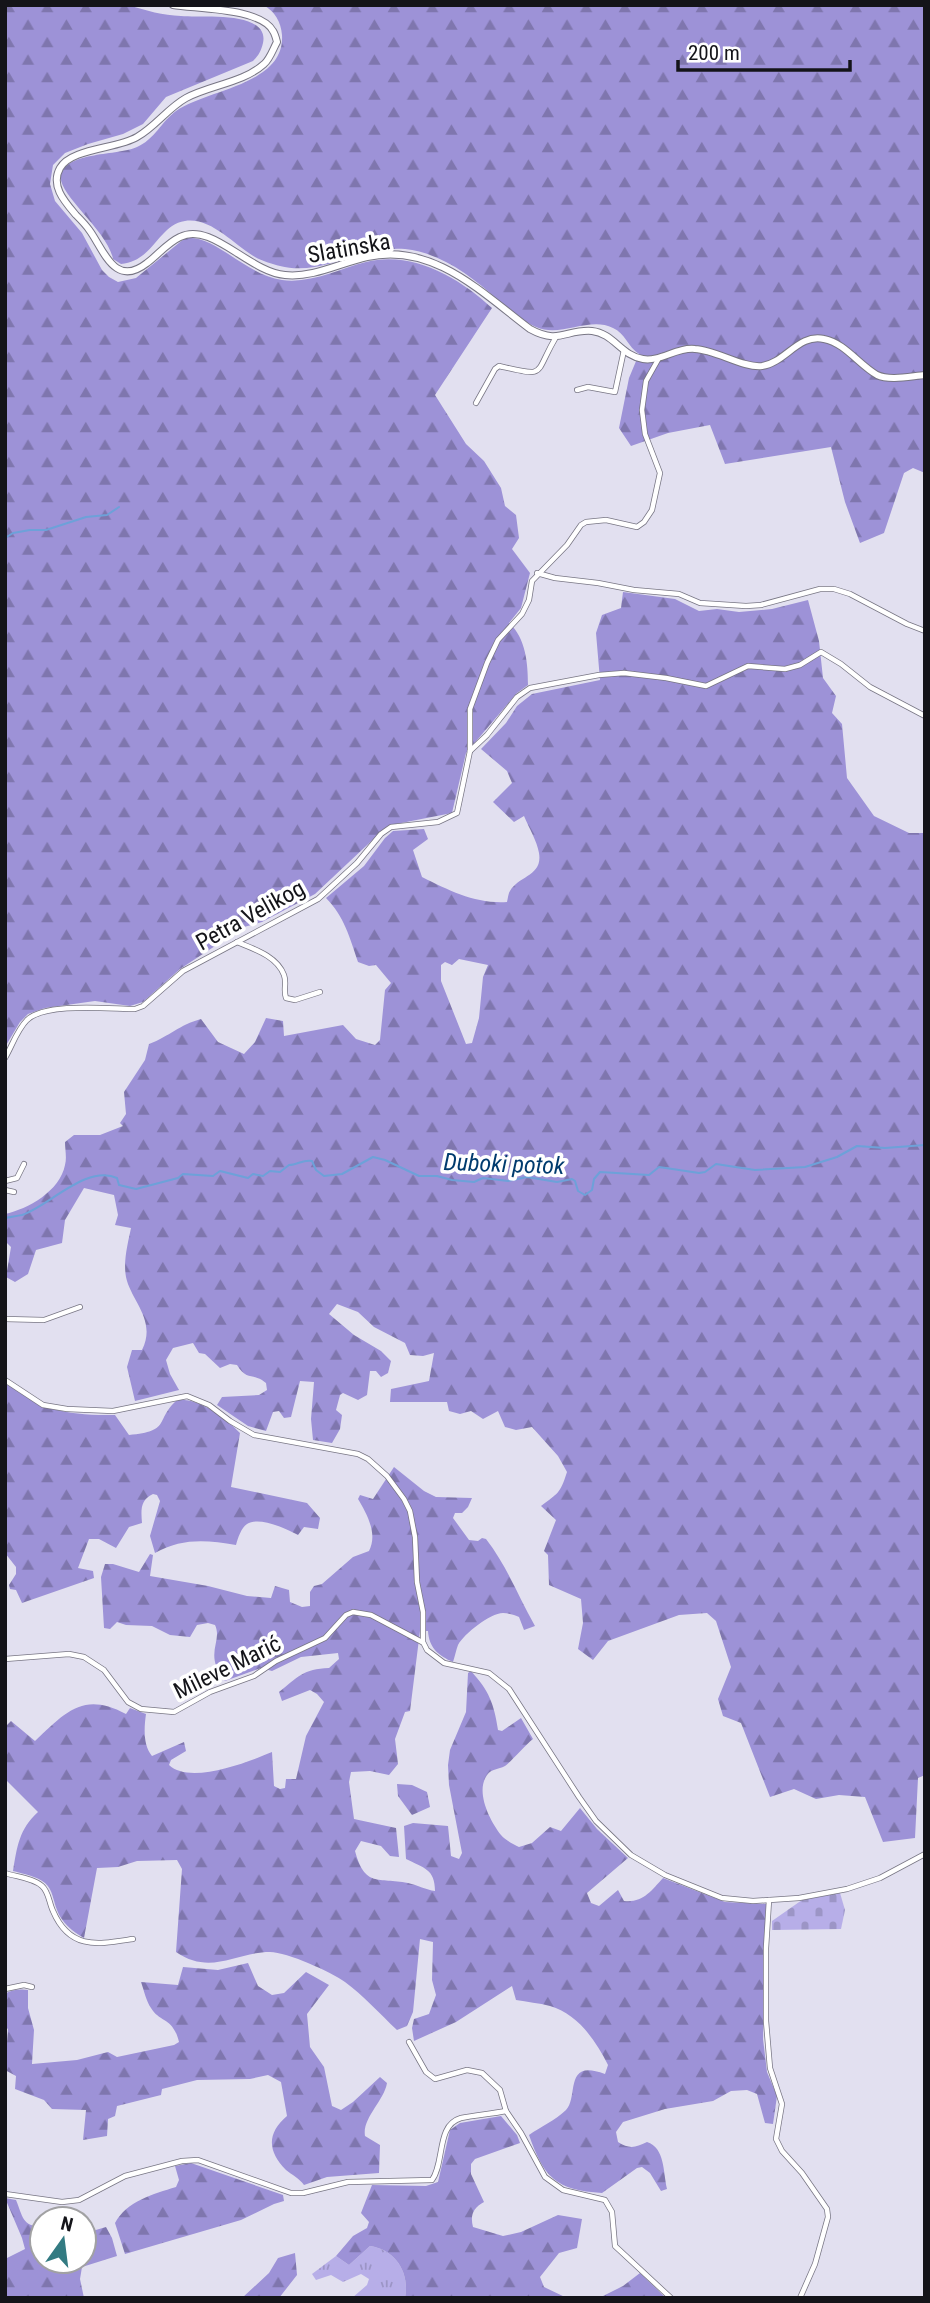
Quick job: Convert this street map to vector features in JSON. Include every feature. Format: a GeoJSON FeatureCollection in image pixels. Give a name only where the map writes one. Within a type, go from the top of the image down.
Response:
{"type":"FeatureCollection","features":[{"type":"Feature","properties":{"kind":"street","name":"Slatinska"},"geometry":{"type":"LineString","coordinates":[[173,5],[251,16],[273,30],[277,41],[264,64],[247,75],[186,98],[136,138],[75,157],[59,169],[57,187],[61,196],[112,265],[122,270],[141,268],[181,236],[191,233],[209,236],[259,268],[284,275],[317,272],[367,257],[405,255],[423,259],[451,271],[469,281],[530,329],[540,335],[556,337]]}},
{"type":"Feature","properties":{"kind":"street"},"geometry":{"type":"LineString","coordinates":[[476,403],[499,366],[520,372],[535,372],[541,368],[556,337],[593,331],[608,336],[624,350],[642,359],[659,357],[681,349],[694,349],[715,352],[759,366],[771,364],[808,339],[823,338],[834,342],[878,375],[925,375]]}},
{"type":"Feature","properties":{"kind":"street"},"geometry":{"type":"LineString","coordinates":[[577,390],[587,387],[615,392],[624,350]]}},
{"type":"Feature","properties":{"kind":"street","name":"Petra Velikog"},"geometry":{"type":"LineString","coordinates":[[5,1058],[21,1028],[30,1018],[83,1006],[135,1009],[152,999],[183,971],[318,899],[391,827],[438,822],[457,813],[470,751],[470,709],[498,640],[522,614],[537,573],[586,522],[606,520],[637,527],[649,515],[660,473],[645,434],[642,411],[646,381],[659,357]]}},
{"type":"Feature","properties":{"kind":"street"},"geometry":{"type":"LineString","coordinates":[[537,573],[634,590],[679,594],[700,603],[746,606],[761,605],[820,589],[834,589],[850,594],[925,631]]}},
{"type":"Feature","properties":{"kind":"street"},"geometry":{"type":"LineString","coordinates":[[470,751],[487,735],[517,697],[530,688],[624,673],[706,686],[748,666],[785,669],[800,665],[821,652],[870,687],[925,716]]}},
{"type":"Feature","properties":{"kind":"street"},"geometry":{"type":"LineString","coordinates":[[236,942],[257,950],[278,964],[285,979],[286,998],[295,1000],[320,992]]}},
{"type":"Feature","properties":{"kind":"street"},"geometry":{"type":"LineString","coordinates":[[5,1181],[17,1178],[24,1164]]}},
{"type":"Feature","properties":{"kind":"street"},"geometry":{"type":"LineString","coordinates":[[5,1190],[14,1192]]}},
{"type":"Feature","properties":{"kind":"street"},"geometry":{"type":"LineString","coordinates":[[5,1319],[44,1320],[80,1307]]}},
{"type":"Feature","properties":{"kind":"street"},"geometry":{"type":"LineString","coordinates":[[5,1380],[44,1405],[67,1409],[113,1411],[174,1397],[196,1398],[254,1435],[358,1454],[368,1459],[396,1488],[412,1518],[416,1582],[423,1612],[423,1642],[433,1657],[444,1663],[489,1673],[509,1689],[596,1821],[631,1855],[665,1875],[722,1898],[799,1898],[847,1889],[880,1878],[925,1854]]}},
{"type":"Feature","properties":{"kind":"street","name":"Mileve Marić"},"geometry":{"type":"LineString","coordinates":[[5,1659],[69,1654],[84,1657],[104,1670],[128,1702],[141,1709],[174,1713],[210,1692],[254,1676],[276,1661],[325,1638],[346,1615],[353,1612],[371,1615],[423,1642]]}},
{"type":"Feature","properties":{"kind":"street"},"geometry":{"type":"LineString","coordinates":[[5,1873],[41,1885],[46,1890],[58,1921],[69,1934],[81,1941],[94,1944],[133,1939]]}},
{"type":"Feature","properties":{"kind":"street"},"geometry":{"type":"LineString","coordinates":[[769,1900],[766,2021],[769,2068],[782,2104],[776,2131],[779,2147],[802,2173],[827,2209],[828,2217],[815,2264],[800,2298]]}},
{"type":"Feature","properties":{"kind":"street"},"geometry":{"type":"LineString","coordinates":[[5,1989],[24,1985],[32,1987]]}},
{"type":"Feature","properties":{"kind":"street"},"geometry":{"type":"LineString","coordinates":[[409,2042],[426,2072],[435,2079],[467,2070],[482,2073],[500,2090],[506,2111],[545,2178],[562,2190],[605,2200],[612,2212],[615,2246],[671,2298]]}},
{"type":"Feature","properties":{"kind":"street"},"geometry":{"type":"LineString","coordinates":[[5,2194],[62,2202],[79,2200],[125,2176],[182,2161],[198,2160],[233,2175],[291,2193],[303,2193],[348,2182],[432,2180],[438,2169],[446,2128],[461,2119],[506,2111]]}},
{"type":"Feature","properties":{"kind":"green space"},"geometry":{"type":"Polygon","coordinates":[[[5,5],[129,5],[168,15],[232,18],[256,25],[262,32],[263,43],[260,53],[253,61],[166,97],[143,124],[123,134],[65,153],[53,165],[50,184],[55,201],[82,233],[102,270],[118,282],[136,278],[185,238],[196,238],[219,248],[255,271],[282,280],[314,278],[383,259],[418,263],[465,286],[492,308],[435,395],[466,444],[484,461],[501,488],[505,506],[516,515],[519,538],[512,549],[530,573],[521,608],[509,623],[522,644],[528,685],[517,693],[466,753],[452,813],[391,825],[315,894],[262,922],[244,927],[180,969],[143,1002],[130,1006],[95,1001],[45,1008],[28,1014],[5,1047],[5,5]]]}},
{"type":"Feature","properties":{"kind":"green space"},"geometry":{"type":"Polygon","coordinates":[[[263,5],[925,5],[925,473],[913,468],[904,473],[884,533],[860,543],[845,502],[831,447],[725,464],[710,425],[668,433],[631,446],[619,428],[629,378],[639,354],[621,333],[604,325],[594,324],[555,330],[536,327],[466,274],[431,255],[405,249],[389,249],[311,267],[280,266],[247,252],[213,227],[185,221],[168,229],[141,257],[121,264],[113,259],[102,237],[66,192],[61,175],[65,167],[83,158],[137,147],[148,140],[176,111],[190,103],[242,84],[271,65],[280,52],[282,35],[279,21],[263,5]]]}},
{"type":"Feature","properties":{"kind":"green space"},"geometry":{"type":"Polygon","coordinates":[[[623,592],[675,599],[699,611],[772,609],[808,600],[819,641],[823,678],[836,696],[832,713],[842,724],[847,778],[874,816],[909,833],[925,833],[925,1775],[918,1778],[915,1838],[883,1842],[865,1797],[839,1795],[816,1799],[794,1789],[770,1797],[741,1723],[723,1716],[718,1699],[731,1667],[716,1621],[707,1613],[679,1615],[608,1641],[593,1660],[578,1649],[583,1623],[581,1599],[549,1585],[548,1555],[544,1551],[556,1520],[541,1506],[558,1492],[567,1472],[558,1456],[532,1427],[516,1430],[505,1427],[498,1411],[483,1419],[471,1411],[460,1414],[449,1411],[447,1402],[390,1402],[391,1389],[429,1381],[434,1353],[410,1355],[405,1343],[374,1327],[358,1312],[337,1304],[329,1314],[391,1361],[388,1373],[381,1377],[376,1371],[370,1371],[367,1395],[358,1400],[343,1393],[340,1395],[336,1410],[342,1415],[340,1429],[332,1443],[313,1440],[311,1419],[314,1382],[300,1381],[291,1417],[284,1418],[279,1411],[273,1412],[266,1431],[248,1426],[217,1405],[222,1397],[259,1395],[267,1390],[266,1383],[247,1375],[237,1365],[230,1364],[220,1368],[205,1354],[199,1353],[193,1343],[173,1348],[166,1360],[179,1390],[135,1401],[127,1367],[132,1350],[142,1350],[147,1329],[125,1271],[131,1228],[115,1225],[118,1215],[114,1195],[84,1188],[65,1220],[62,1243],[36,1250],[28,1274],[15,1282],[6,1277],[11,1247],[5,1241],[5,1214],[33,1203],[57,1183],[66,1162],[65,1142],[74,1135],[100,1135],[123,1126],[120,1123],[126,1114],[124,1092],[145,1060],[149,1044],[201,1019],[218,1042],[244,1054],[255,1042],[266,1018],[283,1021],[284,1036],[343,1025],[356,1039],[375,1045],[380,1040],[385,990],[391,983],[376,965],[369,966],[358,962],[342,920],[326,898],[364,866],[393,831],[424,829],[428,839],[413,850],[422,877],[474,899],[507,902],[509,892],[514,886],[537,867],[539,853],[524,816],[514,822],[493,802],[512,783],[507,771],[481,749],[506,723],[517,706],[532,694],[600,680],[596,633],[602,615],[621,608],[623,592]],[[459,959],[452,965],[445,962],[441,965],[441,981],[466,1044],[472,1043],[479,1018],[483,977],[488,965],[459,959]]]}},
{"type":"Feature","properties":{"kind":"green space"},"geometry":{"type":"Polygon","coordinates":[[[5,1378],[29,1398],[56,1409],[84,1414],[115,1415],[129,1435],[157,1428],[177,1400],[203,1406],[220,1415],[240,1433],[231,1487],[307,1503],[320,1518],[318,1529],[304,1527],[298,1535],[273,1524],[252,1522],[243,1528],[236,1545],[194,1542],[175,1545],[155,1553],[150,1536],[160,1501],[157,1495],[153,1494],[144,1502],[142,1523],[129,1527],[116,1548],[99,1539],[89,1539],[78,1568],[93,1571],[94,1578],[22,1603],[16,1590],[10,1589],[16,1567],[5,1553],[5,1378]]]}},
{"type":"Feature","properties":{"kind":"green space"},"geometry":{"type":"Polygon","coordinates":[[[394,1467],[436,1497],[472,1498],[468,1507],[462,1513],[455,1513],[453,1518],[469,1540],[486,1539],[506,1570],[535,1626],[524,1630],[519,1617],[503,1613],[491,1616],[461,1640],[453,1662],[436,1651],[430,1642],[428,1631],[420,1631],[410,1711],[405,1712],[395,1739],[398,1764],[389,1775],[370,1771],[351,1772],[349,1782],[354,1819],[396,1828],[399,1857],[390,1856],[381,1846],[361,1841],[355,1851],[363,1871],[374,1879],[408,1883],[435,1891],[431,1874],[406,1859],[404,1826],[413,1823],[448,1826],[451,1856],[459,1859],[462,1853],[449,1785],[448,1765],[450,1750],[466,1712],[468,1673],[471,1671],[490,1698],[498,1730],[502,1731],[521,1718],[533,1739],[505,1766],[489,1773],[484,1782],[485,1806],[492,1822],[505,1839],[519,1847],[532,1843],[550,1827],[561,1831],[580,1808],[597,1829],[628,1858],[587,1893],[591,1903],[599,1906],[618,1890],[624,1901],[636,1900],[646,1895],[663,1878],[725,1902],[766,1904],[763,2039],[767,2072],[777,2096],[773,2124],[765,2123],[757,2094],[747,2090],[731,2091],[713,2101],[665,2109],[623,2122],[616,2132],[618,2142],[629,2147],[647,2142],[653,2145],[662,2161],[667,2189],[661,2191],[650,2173],[642,2167],[602,2193],[573,2189],[554,2179],[540,2162],[529,2135],[566,2110],[578,2075],[592,2070],[605,2074],[608,2065],[585,2030],[569,2015],[546,2005],[516,2000],[512,1986],[456,2022],[414,2041],[414,2019],[429,2014],[436,1995],[432,1980],[433,1942],[420,1939],[413,2012],[407,2026],[397,2030],[345,1982],[298,1959],[270,1952],[212,1963],[189,1959],[176,1952],[182,1869],[177,1860],[137,1861],[118,1867],[97,1868],[84,1938],[61,1919],[45,1883],[13,1871],[23,1832],[38,1812],[5,1779],[5,1727],[11,1721],[35,1741],[56,1721],[76,1708],[98,1704],[126,1714],[130,1708],[146,1714],[146,1742],[152,1756],[184,1742],[186,1751],[171,1760],[169,1765],[178,1771],[191,1773],[219,1770],[272,1752],[274,1786],[280,1789],[285,1788],[286,1779],[296,1779],[306,1736],[324,1702],[310,1690],[282,1701],[279,1692],[301,1675],[329,1668],[339,1659],[338,1653],[301,1657],[272,1671],[261,1668],[225,1681],[215,1663],[215,1625],[197,1625],[190,1637],[170,1635],[152,1626],[117,1622],[110,1629],[104,1628],[101,1577],[105,1564],[139,1572],[150,1554],[153,1555],[150,1576],[247,1596],[271,1598],[275,1586],[289,1590],[290,1602],[302,1607],[310,1606],[310,1592],[314,1586],[322,1584],[353,1557],[369,1551],[372,1531],[358,1499],[360,1495],[373,1499],[394,1467]]]}},
{"type":"Feature","properties":{"kind":"green space"},"geometry":{"type":"Polygon","coordinates":[[[397,1784],[412,1785],[427,1792],[430,1807],[412,1815],[398,1796],[397,1784]]]}},
{"type":"Feature","properties":{"kind":"green space"},"geometry":{"type":"Polygon","coordinates":[[[840,1893],[845,1910],[841,1929],[772,1930],[772,1921],[802,1900],[840,1893]]]}},
{"type":"Feature","properties":{"kind":"green space"},"geometry":{"type":"Polygon","coordinates":[[[248,1963],[258,1986],[272,1995],[284,1993],[306,1972],[329,1985],[307,2014],[310,2047],[324,2067],[332,2106],[341,2110],[380,2077],[387,2083],[365,2129],[365,2136],[380,2145],[379,2173],[327,2177],[304,2185],[286,2170],[275,2156],[272,2142],[280,2122],[287,2116],[281,2082],[268,2075],[250,2079],[197,2080],[162,2089],[161,2095],[117,2106],[115,2116],[108,2119],[107,2136],[83,2140],[86,2110],[52,2109],[44,2100],[15,2089],[16,2076],[5,2070],[8,2029],[5,2027],[5,1994],[8,1992],[28,1990],[28,2008],[34,2030],[32,2064],[77,2060],[108,2052],[117,2057],[179,2042],[170,2024],[151,2008],[141,1982],[178,1985],[183,1967],[218,1970],[248,1963]]]}},
{"type":"Feature","properties":{"kind":"green space"},"geometry":{"type":"Polygon","coordinates":[[[501,2116],[517,2135],[520,2143],[475,2159],[471,2164],[471,2174],[484,2202],[473,2212],[473,2227],[503,2236],[521,2232],[558,2215],[582,2219],[577,2248],[559,2253],[540,2277],[544,2287],[567,2298],[405,2298],[403,2272],[387,2252],[370,2246],[349,2265],[336,2256],[353,2236],[367,2228],[369,2222],[361,2213],[372,2185],[426,2186],[438,2182],[450,2130],[460,2123],[501,2116]]]}},
{"type":"Feature","properties":{"kind":"green space"},"geometry":{"type":"Polygon","coordinates":[[[191,2163],[283,2195],[284,2201],[241,2220],[125,2254],[115,2223],[120,2215],[141,2199],[176,2187],[179,2180],[175,2166],[191,2163]]]}},
{"type":"Feature","properties":{"kind":"green space"},"geometry":{"type":"Polygon","coordinates":[[[5,2198],[16,2200],[28,2223],[28,2275],[81,2275],[84,2298],[5,2298],[5,2259],[25,2249],[5,2198]]]}},
{"type":"Feature","properties":{"kind":"green space"},"geometry":{"type":"Polygon","coordinates":[[[106,2227],[117,2256],[98,2262],[98,2229],[106,2227]]]}},
{"type":"Feature","properties":{"kind":"green space"},"geometry":{"type":"Polygon","coordinates":[[[370,2246],[387,2252],[399,2264],[405,2280],[405,2298],[352,2298],[367,2285],[369,2279],[361,2274],[343,2282],[331,2275],[316,2280],[312,2274],[336,2256],[349,2265],[370,2246]]]}},
{"type":"Feature","properties":{"kind":"green space"},"geometry":{"type":"Polygon","coordinates":[[[295,2253],[297,2275],[279,2298],[242,2298],[269,2273],[278,2258],[295,2253]]]}},
{"type":"Feature","properties":{"kind":"green space"},"geometry":{"type":"Polygon","coordinates":[[[640,2273],[666,2298],[599,2298],[623,2286],[640,2273]]]}},
{"type":"Feature","properties":{"kind":"waterway"},"geometry":{"type":"LineString","coordinates":[[5,538],[13,533],[46,530],[86,517],[107,515],[119,507]]}},
{"type":"Feature","properties":{"kind":"waterway","name":"Duboki potok"},"geometry":{"type":"LineString","coordinates":[[5,1218],[33,1210],[81,1181],[105,1175],[117,1178],[119,1185],[136,1189],[178,1178],[183,1174],[213,1176],[220,1171],[248,1178],[253,1174],[263,1176],[270,1171],[280,1172],[289,1165],[306,1161],[312,1161],[316,1170],[324,1176],[342,1174],[373,1157],[419,1176],[437,1176],[452,1180],[474,1182],[483,1178],[508,1181],[527,1177],[557,1182],[572,1179],[578,1191],[585,1195],[592,1190],[594,1179],[600,1172],[649,1175],[659,1167],[699,1173],[716,1164],[755,1170],[805,1167],[837,1157],[857,1146],[885,1148],[925,1145]]}}]}
